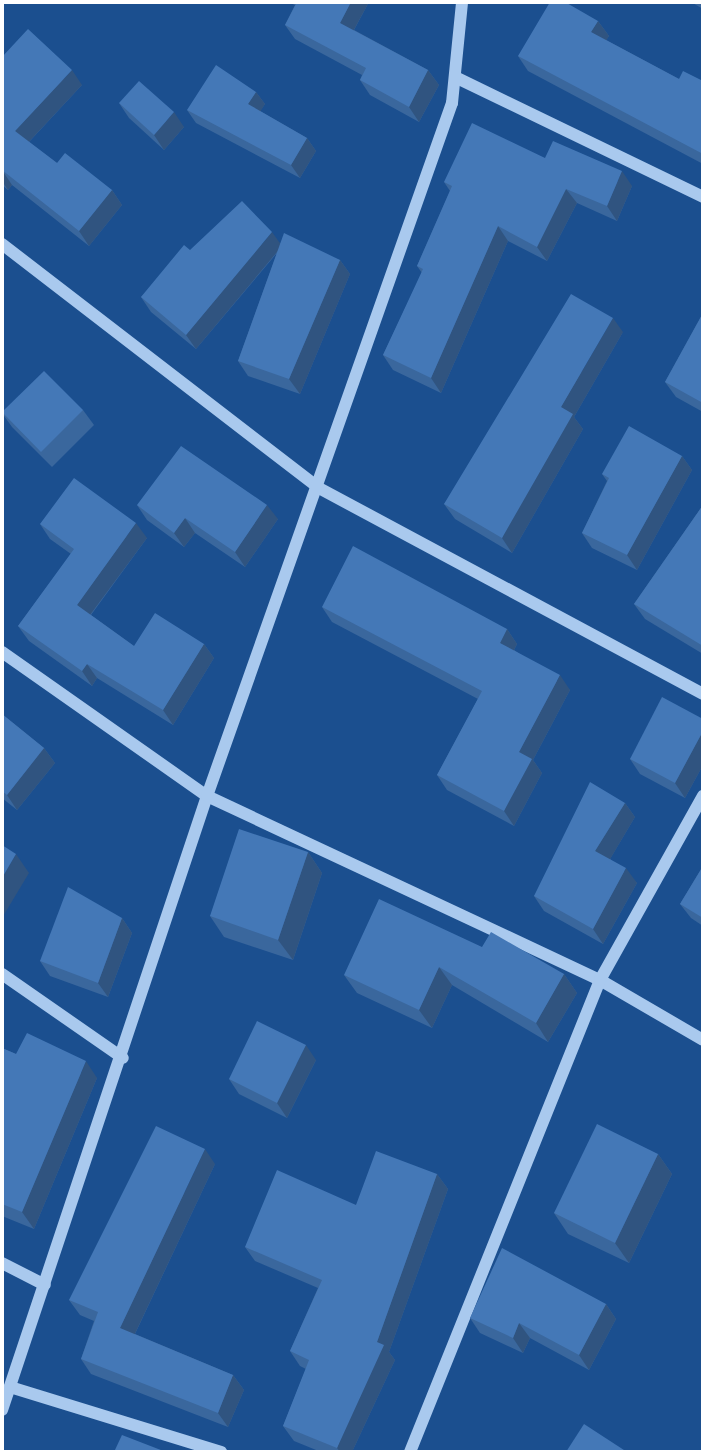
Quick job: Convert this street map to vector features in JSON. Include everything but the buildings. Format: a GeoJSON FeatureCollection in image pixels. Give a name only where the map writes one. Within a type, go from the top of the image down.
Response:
{"type":"FeatureCollection","features":[{"type":"Feature","properties":{"kind":"street"},"geometry":{"type":"LineString","coordinates":[[2,1409],[123,1058],[207,796],[452,103],[462,2]]}},
{"type":"Feature","properties":{"kind":"street"},"geometry":{"type":"LineString","coordinates":[[454,77],[703,197]]}},
{"type":"Feature","properties":{"kind":"street"},"geometry":{"type":"LineString","coordinates":[[2,244],[317,487],[703,694]]}},
{"type":"Feature","properties":{"kind":"street"},"geometry":{"type":"LineString","coordinates":[[2,652],[207,796],[600,980],[703,1040]]}},
{"type":"Feature","properties":{"kind":"street"},"geometry":{"type":"LineString","coordinates":[[410,1452],[600,980],[703,796]]}},
{"type":"Feature","properties":{"kind":"street"},"geometry":{"type":"LineString","coordinates":[[2,974],[123,1058]]}},
{"type":"Feature","properties":{"kind":"street"},"geometry":{"type":"LineString","coordinates":[[2,1264],[45,1285]]}},
{"type":"Feature","properties":{"kind":"street"},"geometry":{"type":"LineString","coordinates":[[10,1387],[221,1452]]}}]}
